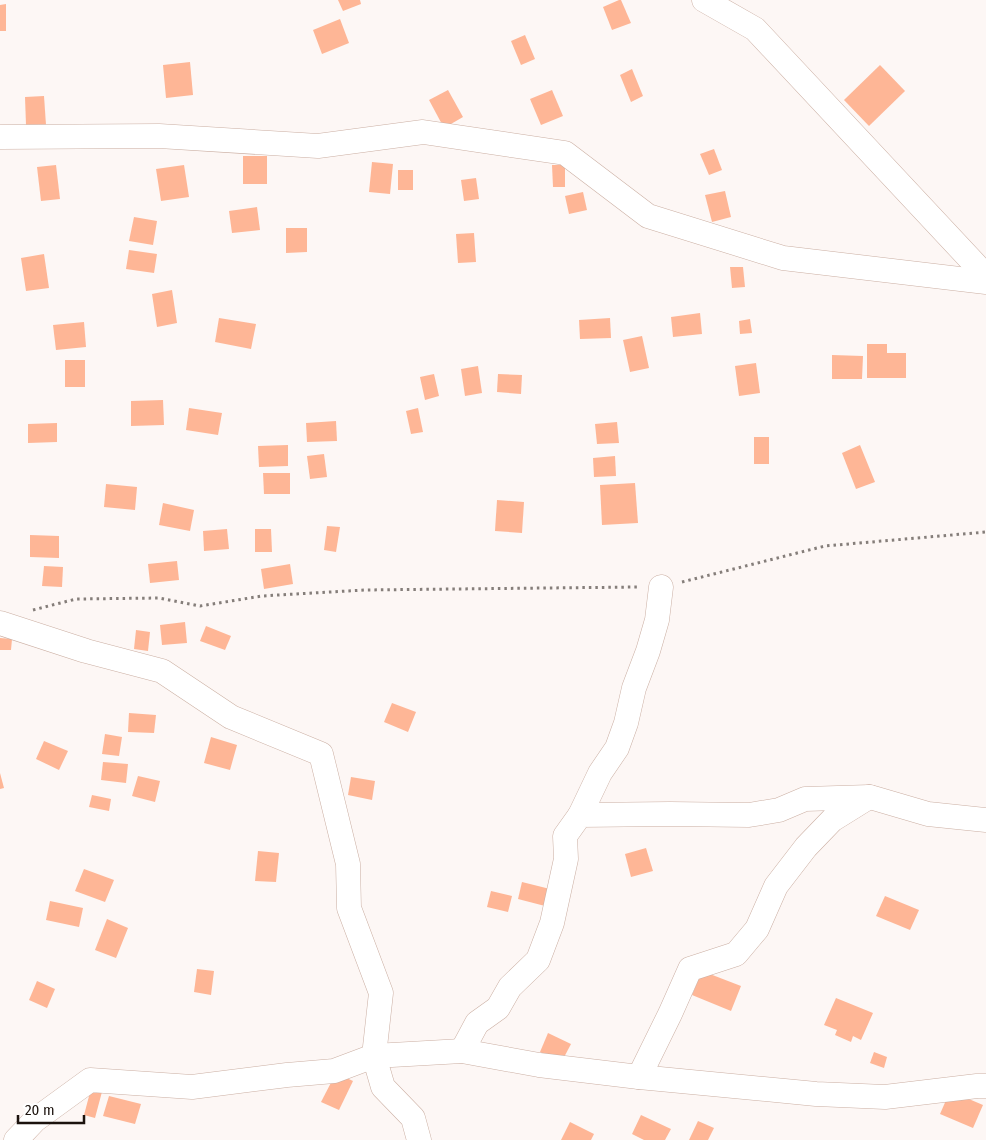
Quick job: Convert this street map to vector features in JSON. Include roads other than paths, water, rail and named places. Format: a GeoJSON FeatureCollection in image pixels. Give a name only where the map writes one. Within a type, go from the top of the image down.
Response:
{"type":"FeatureCollection","features":[{"type":"Feature","properties":{"kind":"street"},"geometry":{"type":"LineString","coordinates":[[704,0],[755,29],[986,276]]}},
{"type":"Feature","properties":{"kind":"street"},"geometry":{"type":"LineString","coordinates":[[0,137],[159,136],[318,146],[423,132],[565,152],[648,216],[783,258],[986,282]]}},
{"type":"Feature","properties":{"kind":"street"},"geometry":{"type":"LineString","coordinates":[[462,1051],[477,1022],[498,1008],[510,987],[538,960],[552,923],[566,859],[565,836],[580,815],[600,773],[617,748],[626,723],[634,688],[657,620],[661,587]]}},
{"type":"Feature","properties":{"kind":"street"},"geometry":{"type":"LineString","coordinates":[[0,623],[86,651],[162,671],[231,716],[321,754],[348,864],[349,908],[380,993],[374,1056],[383,1088],[413,1118],[419,1140]]}},
{"type":"Feature","properties":{"kind":"street"},"geometry":{"type":"LineString","coordinates":[[580,815],[749,815],[779,810],[805,799],[870,796],[928,814],[986,820]]}},
{"type":"Feature","properties":{"kind":"street"},"geometry":{"type":"LineString","coordinates":[[639,1077],[690,969],[736,954],[757,929],[776,886],[806,848],[832,820],[870,796]]}},
{"type":"Feature","properties":{"kind":"street"},"geometry":{"type":"LineString","coordinates":[[16,1140],[34,1120],[90,1080],[192,1087],[334,1071],[374,1056],[462,1051],[538,1065],[816,1094],[885,1097],[986,1086]]}}]}
